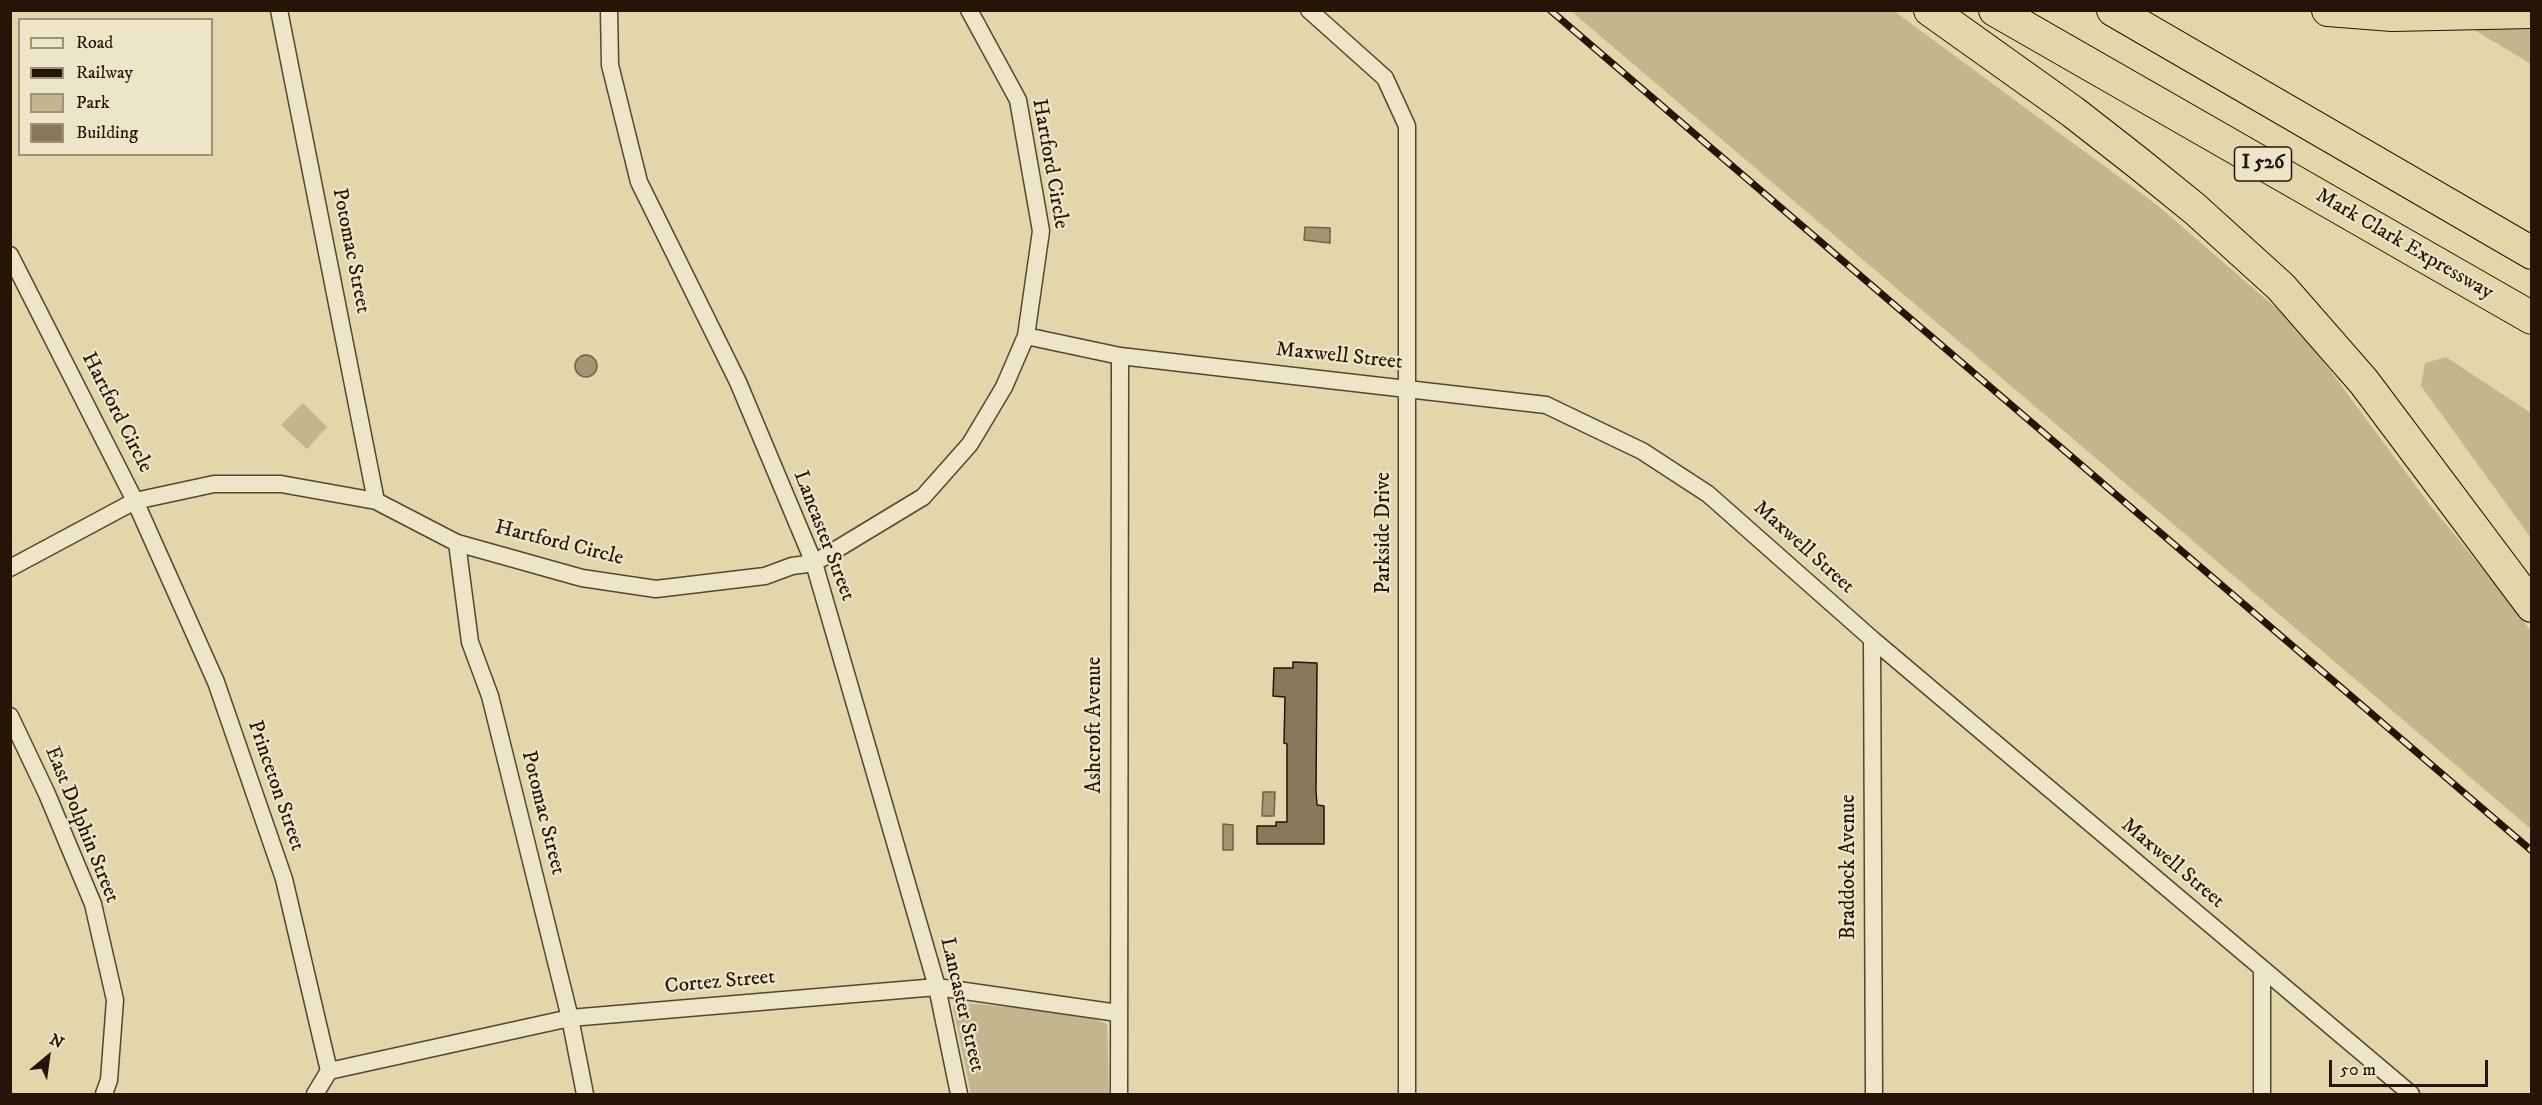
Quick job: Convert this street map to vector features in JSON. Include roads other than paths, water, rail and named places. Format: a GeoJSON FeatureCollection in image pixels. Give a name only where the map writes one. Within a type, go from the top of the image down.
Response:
{"type":"FeatureCollection","features":[{"type":"Feature","properties":{"kind":"highway"},"geometry":{"type":"LineString","coordinates":[[1930,10],[2073,112],[2138,162],[2195,209],[2281,287],[2364,382],[2532,606]]}},
{"type":"Feature","properties":{"kind":"highway","name":"Mark Clark Expressway"},"geometry":{"type":"LineString","coordinates":[[1995,10],[2532,318]]}},
{"type":"Feature","properties":{"kind":"highway","name":"I 526"},"geometry":{"type":"LineString","coordinates":[[2113,10],[2532,253]]}},
{"type":"Feature","properties":{"kind":"highway"},"geometry":{"type":"LineString","coordinates":[[2328,10],[2392,15],[2532,12]]}},
{"type":"Feature","properties":{"kind":"street","name":"Potomac Street"},"geometry":{"type":"LineString","coordinates":[[279,10],[376,501]]}},
{"type":"Feature","properties":{"kind":"street","name":"Lancaster Street"},"geometry":{"type":"LineString","coordinates":[[609,10],[610,65],[639,182],[738,382],[814,563],[937,987],[958,1095]]}},
{"type":"Feature","properties":{"kind":"street","name":"Hartford Circle"},"geometry":{"type":"LineString","coordinates":[[10,255],[135,501],[213,484],[282,484],[376,501],[458,543],[582,578],[656,589],[765,576],[792,566],[814,563],[923,497],[970,444],[1004,387],[1026,336],[1041,231],[1018,100],[969,10]]}},
{"type":"Feature","properties":{"kind":"street","name":"Parkside Drive"},"geometry":{"type":"LineString","coordinates":[[1309,10],[1385,78],[1407,126],[1407,1095]]}},
{"type":"Feature","properties":{"kind":"street","name":"Maxwell Street"},"geometry":{"type":"LineString","coordinates":[[1026,336],[1120,356],[1546,405],[1642,451],[1708,494],[1872,639],[2411,1095]]}},
{"type":"Feature","properties":{"kind":"street","name":"Ashcroft Avenue"},"geometry":{"type":"LineString","coordinates":[[1119,1095],[1120,356]]}},
{"type":"Feature","properties":{"kind":"street"},"geometry":{"type":"LineString","coordinates":[[10,568],[135,501]]}},
{"type":"Feature","properties":{"kind":"street","name":"Princeton Street"},"geometry":{"type":"LineString","coordinates":[[135,501],[216,682],[284,879],[329,1071]]}},
{"type":"Feature","properties":{"kind":"street","name":"Potomac Street"},"geometry":{"type":"LineString","coordinates":[[458,543],[470,642],[490,696],[570,1018],[585,1095]]}},
{"type":"Feature","properties":{"kind":"street","name":"Braddock Avenue"},"geometry":{"type":"LineString","coordinates":[[1872,639],[1874,1095]]}},
{"type":"Feature","properties":{"kind":"street","name":"East Dolphin Street"},"geometry":{"type":"LineString","coordinates":[[10,716],[47,794],[93,904],[115,1000],[109,1080],[104,1095]]}},
{"type":"Feature","properties":{"kind":"street"},"geometry":{"type":"LineString","coordinates":[[2262,970],[2262,1095]]}},
{"type":"Feature","properties":{"kind":"street","name":"Cortez Street"},"geometry":{"type":"LineString","coordinates":[[329,1071],[570,1018],[937,987],[1118,1013]]}},
{"type":"Feature","properties":{"kind":"street"},"geometry":{"type":"LineString","coordinates":[[315,1095],[329,1071]]}},
{"type":"Feature","properties":{"kind":"railway"},"geometry":{"type":"LineString","coordinates":[[1550,10],[2532,851]]}}]}
